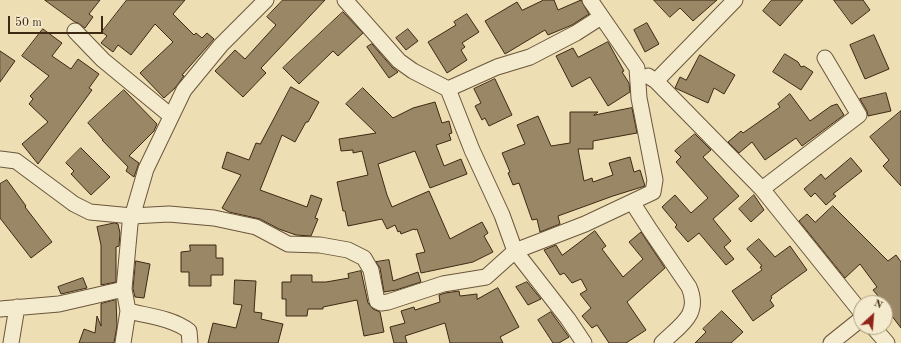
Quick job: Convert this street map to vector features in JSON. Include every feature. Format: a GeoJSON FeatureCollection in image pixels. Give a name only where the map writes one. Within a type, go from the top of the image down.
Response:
{"type":"FeatureCollection","features":[{"type":"Feature","properties":{"kind":"street"},"geometry":{"type":"LineString","coordinates":[[123,343],[128,311],[124,289],[130,224],[146,170],[184,90],[220,45],[266,0]]}},
{"type":"Feature","properties":{"kind":"street"},"geometry":{"type":"LineString","coordinates":[[345,0],[399,61],[413,72],[448,89],[472,150],[502,215],[515,251],[568,319],[584,343]]}},
{"type":"Feature","properties":{"kind":"street"},"geometry":{"type":"LineString","coordinates":[[590,0],[637,68],[656,81],[762,189],[853,302]]}},
{"type":"Feature","properties":{"kind":"street"},"geometry":{"type":"LineString","coordinates":[[656,81],[735,0]]}},
{"type":"Feature","properties":{"kind":"street"},"geometry":{"type":"LineString","coordinates":[[448,89],[497,67],[530,57],[576,33],[601,17]]}},
{"type":"Feature","properties":{"kind":"street"},"geometry":{"type":"LineString","coordinates":[[75,31],[102,60],[171,116]]}},
{"type":"Feature","properties":{"kind":"street"},"geometry":{"type":"LineString","coordinates":[[762,189],[859,115],[824,58]]}},
{"type":"Feature","properties":{"kind":"street"},"geometry":{"type":"LineString","coordinates":[[0,159],[16,160],[74,204],[90,212],[132,216],[169,214],[214,218],[256,227],[288,244],[320,245],[348,250],[364,258],[371,270],[377,301],[381,303],[388,302],[443,284],[486,277],[515,251],[585,224],[653,192],[655,180],[639,98],[637,68]]}},
{"type":"Feature","properties":{"kind":"street"},"geometry":{"type":"LineString","coordinates":[[632,202],[689,286],[693,296],[690,316],[662,343]]}},
{"type":"Feature","properties":{"kind":"street"},"geometry":{"type":"LineString","coordinates":[[0,309],[59,304],[124,289]]}},
{"type":"Feature","properties":{"kind":"street"},"geometry":{"type":"LineString","coordinates":[[10,343],[17,307]]}},
{"type":"Feature","properties":{"kind":"street"},"geometry":{"type":"LineString","coordinates":[[128,311],[182,325],[189,331],[190,343]]}},
{"type":"Feature","properties":{"kind":"street"},"geometry":{"type":"LineString","coordinates":[[831,343],[853,325]]}},
{"type":"Feature","properties":{"kind":"street"},"geometry":{"type":"LineString","coordinates":[[880,335],[887,343]]}},
{"type":"Feature","properties":{"kind":"building"},"geometry":{"type":"Polygon","coordinates":[[[45,0],[100,0],[89,14],[93,17],[85,28],[45,0]]]}},
{"type":"Feature","properties":{"kind":"building"},"geometry":{"type":"Polygon","coordinates":[[[127,0],[185,0],[173,14],[194,35],[196,33],[202,38],[207,33],[214,39],[182,75],[184,76],[175,88],[164,98],[140,73],[173,42],[155,24],[131,55],[118,45],[113,52],[101,43],[107,36],[102,32],[127,0]]]}},
{"type":"Feature","properties":{"kind":"building"},"geometry":{"type":"Polygon","coordinates":[[[283,0],[325,0],[261,68],[266,73],[243,97],[215,71],[235,50],[245,59],[276,25],[267,17],[283,0]]]}},
{"type":"Feature","properties":{"kind":"building"},"geometry":{"type":"Polygon","coordinates":[[[544,0],[554,0],[558,10],[581,0],[589,14],[572,25],[548,35],[545,30],[505,54],[485,21],[517,2],[522,10],[544,0]]]}},
{"type":"Feature","properties":{"kind":"building"},"geometry":{"type":"Polygon","coordinates":[[[654,0],[717,0],[693,21],[680,8],[670,17],[654,0]]]}},
{"type":"Feature","properties":{"kind":"building"},"geometry":{"type":"Polygon","coordinates":[[[772,0],[803,0],[780,26],[763,11],[772,0]]]}},
{"type":"Feature","properties":{"kind":"building"},"geometry":{"type":"Polygon","coordinates":[[[834,0],[863,0],[870,10],[852,24],[834,0]]]}},
{"type":"Feature","properties":{"kind":"building"},"geometry":{"type":"Polygon","coordinates":[[[343,12],[363,33],[338,56],[333,51],[299,84],[283,68],[343,12]]]}},
{"type":"Feature","properties":{"kind":"building"},"geometry":{"type":"Polygon","coordinates":[[[467,14],[479,32],[462,43],[465,47],[461,50],[467,60],[447,73],[428,42],[456,25],[454,22],[467,14]]]}},
{"type":"Feature","properties":{"kind":"building"},"geometry":{"type":"Polygon","coordinates":[[[647,23],[659,44],[645,52],[634,30],[647,23]]]}},
{"type":"Feature","properties":{"kind":"building"},"geometry":{"type":"Polygon","coordinates":[[[43,29],[62,43],[52,56],[71,69],[78,59],[99,74],[89,88],[92,90],[38,164],[22,144],[48,122],[29,104],[33,99],[30,96],[49,76],[22,56],[43,29]]]}},
{"type":"Feature","properties":{"kind":"building"},"geometry":{"type":"Polygon","coordinates":[[[408,29],[418,41],[406,50],[396,38],[408,29]]]}},
{"type":"Feature","properties":{"kind":"building"},"geometry":{"type":"Polygon","coordinates":[[[874,35],[889,69],[865,79],[850,45],[874,35]]]}},
{"type":"Feature","properties":{"kind":"building"},"geometry":{"type":"Polygon","coordinates":[[[608,42],[624,71],[622,72],[629,83],[630,92],[608,106],[590,77],[572,87],[556,56],[573,48],[578,57],[608,42]]]}},
{"type":"Feature","properties":{"kind":"building"},"geometry":{"type":"Polygon","coordinates":[[[372,44],[398,72],[389,78],[367,47],[372,44]]]}},
{"type":"Feature","properties":{"kind":"building"},"geometry":{"type":"Polygon","coordinates":[[[0,51],[15,61],[0,82],[0,51]]]}},
{"type":"Feature","properties":{"kind":"building"},"geometry":{"type":"Polygon","coordinates":[[[785,54],[798,62],[801,67],[804,66],[813,72],[801,90],[773,72],[785,54]]]}},
{"type":"Feature","properties":{"kind":"building"},"geometry":{"type":"Polygon","coordinates":[[[700,55],[735,75],[724,94],[714,88],[708,103],[675,88],[680,77],[686,80],[700,55]]]}},
{"type":"Feature","properties":{"kind":"building"},"geometry":{"type":"Polygon","coordinates":[[[495,79],[512,115],[489,126],[485,118],[482,120],[475,106],[481,103],[474,89],[495,79]]]}},
{"type":"Feature","properties":{"kind":"building"},"geometry":{"type":"Polygon","coordinates":[[[291,87],[319,102],[295,142],[282,135],[260,190],[307,207],[311,195],[322,199],[315,218],[318,219],[311,236],[296,235],[279,229],[260,219],[229,212],[222,208],[241,175],[222,168],[227,152],[249,160],[256,143],[260,144],[291,87]]]}},
{"type":"Feature","properties":{"kind":"building"},"geometry":{"type":"Polygon","coordinates":[[[363,88],[393,118],[413,108],[435,102],[442,123],[449,121],[452,133],[449,134],[451,140],[436,145],[444,166],[461,159],[467,174],[430,188],[415,151],[378,164],[392,207],[429,191],[450,239],[482,222],[488,233],[484,236],[493,252],[473,262],[421,273],[416,254],[425,252],[417,229],[401,234],[400,231],[398,232],[395,225],[387,229],[382,219],[348,226],[345,211],[343,211],[337,182],[368,175],[362,151],[353,153],[353,150],[341,151],[339,139],[376,133],[346,104],[363,88]]]}},
{"type":"Feature","properties":{"kind":"building"},"geometry":{"type":"Polygon","coordinates":[[[124,90],[157,124],[154,131],[129,156],[139,163],[134,177],[126,171],[128,167],[88,123],[124,90]]]}},
{"type":"Feature","properties":{"kind":"building"},"geometry":{"type":"Polygon","coordinates":[[[886,93],[891,111],[868,116],[867,111],[860,99],[886,93]]]}},
{"type":"Feature","properties":{"kind":"building"},"geometry":{"type":"Polygon","coordinates":[[[790,94],[810,121],[831,106],[837,104],[844,115],[802,146],[796,138],[765,160],[752,142],[739,153],[728,142],[741,131],[743,133],[780,107],[778,104],[790,94]]]}},
{"type":"Feature","properties":{"kind":"building"},"geometry":{"type":"Polygon","coordinates":[[[632,108],[637,133],[593,141],[593,149],[578,149],[584,181],[592,178],[593,182],[613,175],[609,163],[630,157],[634,172],[640,170],[645,186],[558,216],[560,224],[540,232],[537,219],[532,220],[519,183],[513,185],[508,173],[510,172],[502,153],[525,144],[517,125],[538,116],[551,146],[570,143],[570,112],[598,112],[594,115],[632,108]]]}},
{"type":"Feature","properties":{"kind":"building"},"geometry":{"type":"Polygon","coordinates":[[[901,111],[901,186],[883,166],[889,160],[870,137],[901,111]]]}},
{"type":"Feature","properties":{"kind":"building"},"geometry":{"type":"Polygon","coordinates":[[[695,134],[711,150],[703,157],[739,196],[713,219],[731,241],[724,247],[734,259],[726,265],[699,233],[688,242],[675,227],[677,225],[662,207],[675,195],[691,213],[708,198],[676,162],[681,157],[675,151],[695,134]]]}},
{"type":"Feature","properties":{"kind":"building"},"geometry":{"type":"Polygon","coordinates":[[[81,148],[110,177],[91,195],[71,174],[74,171],[66,163],[81,148]]]}},
{"type":"Feature","properties":{"kind":"building"},"geometry":{"type":"Polygon","coordinates":[[[851,158],[862,171],[833,194],[836,196],[826,205],[815,193],[811,197],[804,189],[821,174],[825,179],[851,158]]]}},
{"type":"Feature","properties":{"kind":"building"},"geometry":{"type":"Polygon","coordinates":[[[7,180],[26,206],[25,207],[52,242],[31,258],[0,218],[0,184],[7,180]]]}},
{"type":"Feature","properties":{"kind":"building"},"geometry":{"type":"Polygon","coordinates":[[[754,195],[764,210],[751,222],[739,209],[754,195]]]}},
{"type":"Feature","properties":{"kind":"building"},"geometry":{"type":"Polygon","coordinates":[[[833,206],[888,261],[896,255],[901,262],[901,328],[893,318],[893,295],[877,295],[873,290],[877,287],[860,264],[845,278],[799,221],[807,214],[815,222],[833,206]]]}},
{"type":"Feature","properties":{"kind":"building"},"geometry":{"type":"Polygon","coordinates":[[[115,223],[118,224],[120,233],[119,246],[116,247],[116,282],[101,285],[101,245],[97,227],[115,223]]]}},
{"type":"Feature","properties":{"kind":"building"},"geometry":{"type":"Polygon","coordinates":[[[595,231],[606,246],[602,249],[623,277],[643,259],[629,242],[641,232],[665,268],[627,302],[646,330],[626,343],[609,343],[597,325],[592,328],[582,316],[591,308],[580,294],[587,290],[581,279],[572,283],[564,273],[560,275],[544,250],[556,245],[562,255],[595,231]]]}},
{"type":"Feature","properties":{"kind":"building"},"geometry":{"type":"Polygon","coordinates":[[[759,239],[775,257],[790,246],[807,270],[771,296],[772,298],[770,300],[774,306],[753,321],[732,291],[762,270],[760,267],[762,266],[747,249],[759,239]]]}},
{"type":"Feature","properties":{"kind":"building"},"geometry":{"type":"Polygon","coordinates":[[[190,245],[216,245],[216,258],[223,258],[223,275],[211,275],[211,286],[189,286],[189,272],[181,272],[181,252],[190,251],[190,245]]]}},
{"type":"Feature","properties":{"kind":"building"},"geometry":{"type":"Polygon","coordinates":[[[389,260],[393,281],[418,272],[421,282],[396,290],[384,292],[380,268],[376,262],[389,260]]]}},
{"type":"Feature","properties":{"kind":"building"},"geometry":{"type":"Polygon","coordinates":[[[136,261],[150,264],[144,298],[135,297],[133,289],[136,261]]]}},
{"type":"Feature","properties":{"kind":"building"},"geometry":{"type":"Polygon","coordinates":[[[361,271],[368,303],[373,309],[380,312],[384,332],[364,336],[357,300],[323,307],[323,309],[308,309],[307,316],[286,316],[286,299],[282,299],[282,282],[291,282],[291,275],[312,275],[312,282],[326,282],[349,278],[348,274],[361,271]]]}},
{"type":"Feature","properties":{"kind":"building"},"geometry":{"type":"Polygon","coordinates":[[[83,278],[87,288],[61,294],[58,287],[83,278]]]}},
{"type":"Feature","properties":{"kind":"building"},"geometry":{"type":"Polygon","coordinates":[[[235,280],[256,281],[254,312],[262,313],[261,319],[283,324],[278,343],[208,343],[213,323],[236,328],[242,305],[234,304],[235,280]]]}},
{"type":"Feature","properties":{"kind":"building"},"geometry":{"type":"Polygon","coordinates":[[[527,282],[541,299],[528,305],[516,287],[527,282]]]}},
{"type":"Feature","properties":{"kind":"building"},"geometry":{"type":"Polygon","coordinates":[[[498,288],[519,327],[500,337],[503,343],[450,343],[445,323],[405,336],[407,343],[394,343],[390,327],[405,323],[401,311],[414,307],[415,310],[440,302],[439,295],[445,293],[459,291],[460,296],[477,294],[477,299],[498,288]]]}},
{"type":"Feature","properties":{"kind":"building"},"geometry":{"type":"Polygon","coordinates":[[[116,300],[117,326],[114,343],[79,343],[84,329],[95,333],[97,316],[101,326],[101,304],[116,300]]]}},
{"type":"Feature","properties":{"kind":"building"},"geometry":{"type":"Polygon","coordinates":[[[722,311],[743,332],[731,343],[695,343],[706,332],[703,329],[722,311]]]}},
{"type":"Feature","properties":{"kind":"building"},"geometry":{"type":"Polygon","coordinates":[[[551,312],[569,337],[559,343],[553,343],[538,320],[551,312]]]}}]}
